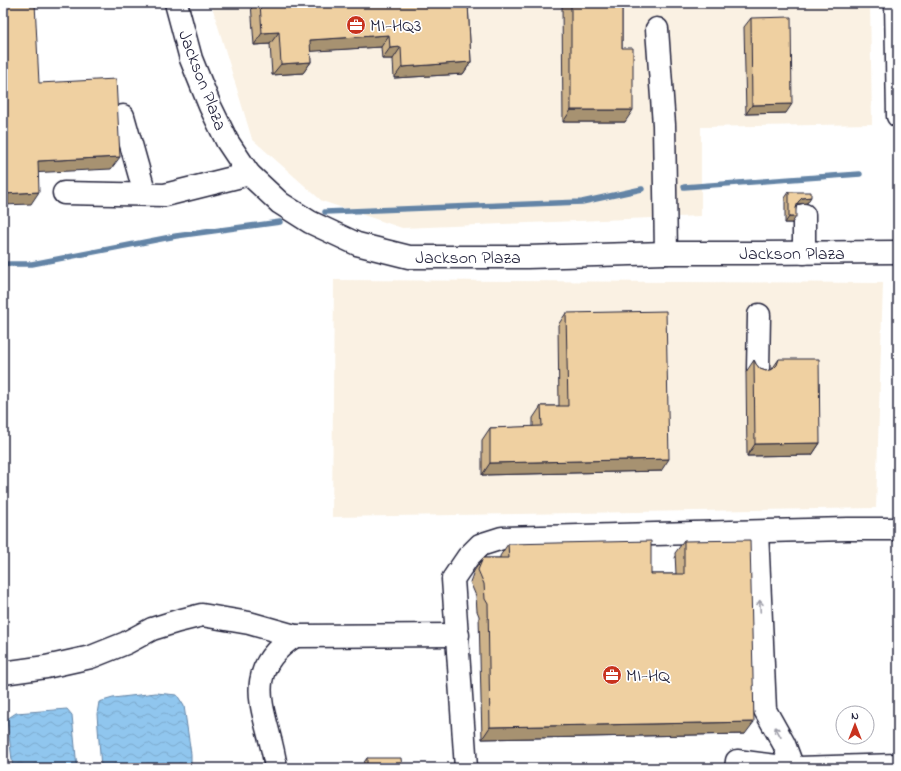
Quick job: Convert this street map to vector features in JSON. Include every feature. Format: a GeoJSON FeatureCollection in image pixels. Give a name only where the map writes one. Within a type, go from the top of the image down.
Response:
{"type":"FeatureCollection","features":[{"type":"Feature","properties":{"kind":"street","name":"Jackson Plaza"},"geometry":{"type":"LineString","coordinates":[[176,3],[191,58],[210,106],[227,141],[249,174],[280,203],[310,222],[357,244],[409,257],[527,257],[666,253],[898,252]]}},
{"type":"Feature","properties":{"kind":"street"},"geometry":{"type":"LineString","coordinates":[[896,3],[898,116]]}},
{"type":"Feature","properties":{"kind":"street"},"geometry":{"type":"LineString","coordinates":[[657,29],[664,125],[666,253]]}},
{"type":"Feature","properties":{"kind":"street"},"geometry":{"type":"LineString","coordinates":[[123,116],[145,194]]}},
{"type":"Feature","properties":{"kind":"street"},"geometry":{"type":"LineString","coordinates":[[64,193],[165,195],[249,174]]}},
{"type":"Feature","properties":{"kind":"street"},"geometry":{"type":"LineString","coordinates":[[804,215],[804,253]]}},
{"type":"Feature","properties":{"kind":"street"},"geometry":{"type":"LineString","coordinates":[[758,370],[760,315]]}},
{"type":"Feature","properties":{"kind":"street"},"geometry":{"type":"LineString","coordinates":[[466,768],[453,579],[468,557],[480,545],[502,538],[898,529]]}},
{"type":"Feature","properties":{"kind":"street"},"geometry":{"type":"LineString","coordinates":[[736,768],[736,761],[793,768],[784,744],[765,710],[757,532]]}},
{"type":"Feature","properties":{"kind":"street"},"geometry":{"type":"LineString","coordinates":[[3,673],[46,667],[91,657],[126,643],[152,629],[202,615],[249,623],[295,636],[458,635]]}},
{"type":"Feature","properties":{"kind":"street"},"geometry":{"type":"LineString","coordinates":[[276,768],[274,754],[262,711],[260,698],[261,680],[268,661],[282,645],[295,636]]}},
{"type":"Feature","properties":{"kind":"street"},"geometry":{"type":"LineString","coordinates":[[798,768],[898,765]]}},
{"type":"Feature","properties":{"kind":"shaded area"},"geometry":{"type":"Polygon","coordinates":[[[211,3],[870,3],[872,124],[701,127],[701,216],[402,228],[322,201],[252,139],[211,3]]]}},
{"type":"Feature","properties":{"kind":"shaded area"},"geometry":{"type":"Polygon","coordinates":[[[334,280],[883,283],[876,508],[332,517],[334,280]]]}},
{"type":"Feature","properties":{"kind":"water"},"geometry":{"type":"Polygon","coordinates":[[[156,693],[177,695],[184,706],[191,754],[191,768],[101,768],[97,714],[99,702],[113,698],[156,693]]]}},
{"type":"Feature","properties":{"kind":"water"},"geometry":{"type":"Polygon","coordinates":[[[67,709],[72,715],[77,768],[13,768],[7,719],[16,713],[67,709]]]}},
{"type":"Feature","properties":{"kind":"building"},"geometry":{"type":"Polygon","coordinates":[[[3,3],[35,3],[39,83],[116,79],[120,157],[38,161],[39,192],[3,194],[3,3]]]}},
{"type":"Feature","properties":{"kind":"building","name":"MI-HQ3"},"geometry":{"type":"Polygon","coordinates":[[[260,3],[468,3],[471,62],[402,67],[401,47],[390,48],[389,35],[310,40],[311,62],[281,64],[279,32],[262,33],[260,3]]]}},
{"type":"Feature","properties":{"kind":"building"},"geometry":{"type":"Polygon","coordinates":[[[571,3],[622,3],[622,48],[633,48],[633,110],[571,110],[571,3]]]}},
{"type":"Feature","properties":{"kind":"building"},"geometry":{"type":"Polygon","coordinates":[[[791,17],[792,104],[752,105],[751,18],[791,17]]]}},
{"type":"Feature","properties":{"kind":"building"},"geometry":{"type":"Polygon","coordinates":[[[789,192],[811,192],[811,197],[802,198],[798,202],[796,217],[789,217],[789,192]]]}},
{"type":"Feature","properties":{"kind":"building"},"geometry":{"type":"Polygon","coordinates":[[[666,311],[669,459],[490,463],[490,428],[542,426],[541,406],[568,406],[566,313],[666,311]]]}},
{"type":"Feature","properties":{"kind":"building"},"geometry":{"type":"Polygon","coordinates":[[[779,359],[819,359],[820,443],[755,444],[754,360],[760,369],[766,371],[773,369],[777,365],[779,359]]]}},
{"type":"Feature","properties":{"kind":"building","name":"MI-HQ"},"geometry":{"type":"Polygon","coordinates":[[[750,540],[754,722],[490,727],[488,604],[485,599],[484,584],[478,570],[483,558],[509,558],[508,544],[651,541],[651,574],[684,574],[684,541],[750,540]]]}},
{"type":"Feature","properties":{"kind":"building"},"geometry":{"type":"Polygon","coordinates":[[[367,758],[401,758],[402,768],[367,768],[367,758]]]}},
{"type":"Feature","properties":{"kind":"waterway"},"geometry":{"type":"LineString","coordinates":[[684,187],[860,174]]}},
{"type":"Feature","properties":{"kind":"waterway"},"geometry":{"type":"LineString","coordinates":[[325,212],[582,202],[642,189]]}},
{"type":"Feature","properties":{"kind":"waterway"},"geometry":{"type":"LineString","coordinates":[[3,264],[32,264],[176,236],[280,222]]}},
{"type":"Feature","properties":{"kind":"place","name":"MI-HQ3"},"geometry":{"type":"Point","coordinates":[356,25]}},
{"type":"Feature","properties":{"kind":"place","name":"MI-HQ"},"geometry":{"type":"Point","coordinates":[612,675]}}]}
